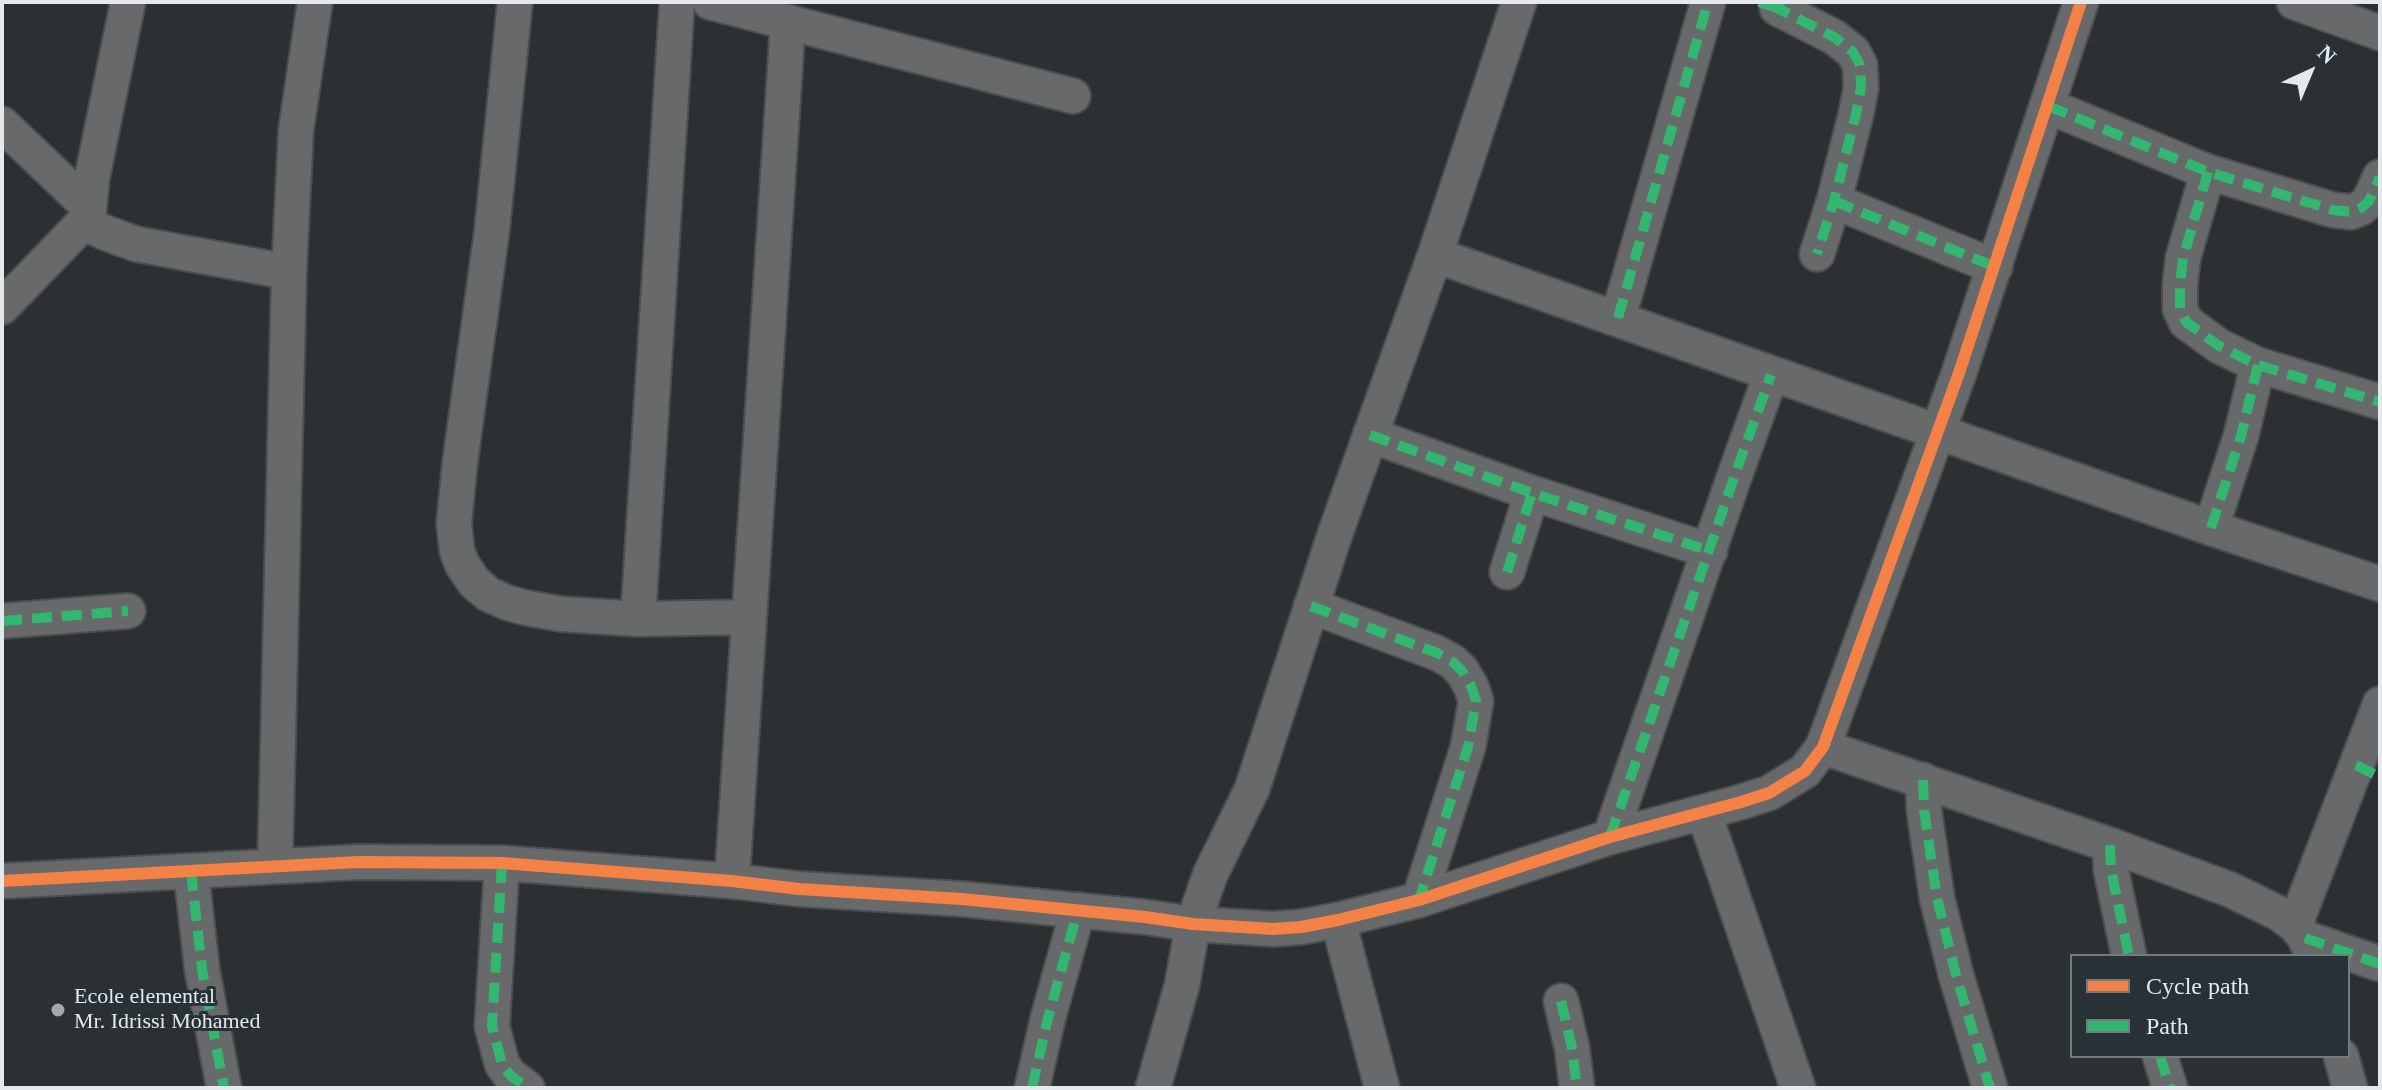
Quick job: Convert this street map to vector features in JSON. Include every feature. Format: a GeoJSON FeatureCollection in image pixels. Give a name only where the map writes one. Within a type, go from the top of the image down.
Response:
{"type":"FeatureCollection","features":[{"type":"Feature","properties":{"kind":"street"},"geometry":{"type":"LineString","coordinates":[[128,2],[88,221],[95,228],[136,244],[289,272]]}},
{"type":"Feature","properties":{"kind":"street"},"geometry":{"type":"LineString","coordinates":[[275,866],[289,272],[296,130],[315,2]]}},
{"type":"Feature","properties":{"kind":"street"},"geometry":{"type":"LineString","coordinates":[[515,2],[492,230],[460,462],[454,523],[457,551],[474,582],[488,594],[508,603],[561,614],[638,619],[748,617]]}},
{"type":"Feature","properties":{"kind":"street"},"geometry":{"type":"LineString","coordinates":[[638,619],[677,2]]}},
{"type":"Feature","properties":{"kind":"street"},"geometry":{"type":"LineString","coordinates":[[710,2],[1073,96]]}},
{"type":"Feature","properties":{"kind":"street"},"geometry":{"type":"LineString","coordinates":[[1153,1088],[1182,985],[1193,924],[1210,875],[1252,789],[1311,606],[1435,255],[1519,2]]}},
{"type":"Feature","properties":{"kind":"street"},"geometry":{"type":"LineString","coordinates":[[1618,318],[1708,2]]}},
{"type":"Feature","properties":{"kind":"street"},"geometry":{"type":"LineString","coordinates":[[2,881],[275,866],[387,862],[502,863],[799,889],[895,893],[1193,924],[1273,929],[1338,920],[1419,900],[1610,837],[1704,813],[1783,786],[1805,771],[1823,747],[1995,267],[2081,2]]}},
{"type":"Feature","properties":{"kind":"street"},"geometry":{"type":"LineString","coordinates":[[2294,2],[2380,33]]}},
{"type":"Feature","properties":{"kind":"street"},"geometry":{"type":"LineString","coordinates":[[1772,4],[1834,37],[1853,52],[1860,65],[1861,88],[1834,201],[1817,254]]}},
{"type":"Feature","properties":{"kind":"street"},"geometry":{"type":"LineString","coordinates":[[732,881],[788,22]]}},
{"type":"Feature","properties":{"kind":"street"},"geometry":{"type":"LineString","coordinates":[[2048,106],[2208,172],[2333,210],[2351,212],[2361,208],[2369,201],[2380,177]]}},
{"type":"Feature","properties":{"kind":"street"},"geometry":{"type":"LineString","coordinates":[[2,124],[88,212]]}},
{"type":"Feature","properties":{"kind":"street"},"geometry":{"type":"LineString","coordinates":[[2208,172],[2183,258],[2180,309],[2186,322],[2219,346],[2258,365],[2380,402]]}},
{"type":"Feature","properties":{"kind":"street"},"geometry":{"type":"LineString","coordinates":[[1834,201],[1995,267]]}},
{"type":"Feature","properties":{"kind":"street"},"geometry":{"type":"LineString","coordinates":[[2,307],[88,212]]}},
{"type":"Feature","properties":{"kind":"street"},"geometry":{"type":"LineString","coordinates":[[1435,255],[1771,375],[2380,584]]}},
{"type":"Feature","properties":{"kind":"street"},"geometry":{"type":"LineString","coordinates":[[2211,528],[2241,436],[2258,365]]}},
{"type":"Feature","properties":{"kind":"street"},"geometry":{"type":"LineString","coordinates":[[1610,837],[1771,375]]}},
{"type":"Feature","properties":{"kind":"street"},"geometry":{"type":"LineString","coordinates":[[1370,435],[1532,493],[1710,551]]}},
{"type":"Feature","properties":{"kind":"street"},"geometry":{"type":"LineString","coordinates":[[1507,572],[1532,493]]}},
{"type":"Feature","properties":{"kind":"street"},"geometry":{"type":"LineString","coordinates":[[1311,606],[1437,653],[1453,662],[1471,686],[1476,701],[1468,747],[1419,900]]}},
{"type":"Feature","properties":{"kind":"street"},"geometry":{"type":"LineString","coordinates":[[2,621],[128,611]]}},
{"type":"Feature","properties":{"kind":"street"},"geometry":{"type":"LineString","coordinates":[[2304,940],[2368,771],[2380,704]]}},
{"type":"Feature","properties":{"kind":"street"},"geometry":{"type":"LineString","coordinates":[[1823,747],[2110,845],[2231,890],[2278,913],[2304,940],[2348,954]]}},
{"type":"Feature","properties":{"kind":"street"},"geometry":{"type":"LineString","coordinates":[[1923,780],[1924,810],[1937,898],[1990,1088]]}},
{"type":"Feature","properties":{"kind":"street"},"geometry":{"type":"LineString","coordinates":[[1704,813],[1798,1088]]}},
{"type":"Feature","properties":{"kind":"street"},"geometry":{"type":"LineString","coordinates":[[2110,845],[2111,870],[2129,954]]}},
{"type":"Feature","properties":{"kind":"street"},"geometry":{"type":"LineString","coordinates":[[502,863],[492,1026],[502,1064],[517,1082],[527,1088]]}},
{"type":"Feature","properties":{"kind":"street"},"geometry":{"type":"LineString","coordinates":[[191,871],[202,969],[224,1088]]}},
{"type":"Feature","properties":{"kind":"street"},"geometry":{"type":"LineString","coordinates":[[1032,1088],[1078,910]]}},
{"type":"Feature","properties":{"kind":"street"},"geometry":{"type":"LineString","coordinates":[[1338,920],[1382,1088]]}},
{"type":"Feature","properties":{"kind":"street"},"geometry":{"type":"LineString","coordinates":[[2350,955],[2380,964]]}},
{"type":"Feature","properties":{"kind":"street"},"geometry":{"type":"LineString","coordinates":[[1561,1001],[1577,1088]]}},
{"type":"Feature","properties":{"kind":"street"},"geometry":{"type":"LineString","coordinates":[[2161,1058],[2170,1088]]}},
{"type":"Feature","properties":{"kind":"street"},"geometry":{"type":"LineString","coordinates":[[2342,1058],[2350,1088]]}},
{"type":"Feature","properties":{"kind":"marked path"},"geometry":{"type":"LineString","coordinates":[[1618,318],[1708,2]]}},
{"type":"Feature","properties":{"kind":"marked path"},"geometry":{"type":"LineString","coordinates":[[1759,2],[1777,8]]}},
{"type":"Feature","properties":{"kind":"marked path"},"geometry":{"type":"LineString","coordinates":[[1780,2],[1777,8],[1834,37],[1853,52],[1860,65],[1861,88],[1856,114],[1817,254]]}},
{"type":"Feature","properties":{"kind":"marked path"},"geometry":{"type":"LineString","coordinates":[[2048,106],[2208,172],[2333,210],[2351,212],[2361,208],[2369,201],[2380,177]]}},
{"type":"Feature","properties":{"kind":"marked path"},"geometry":{"type":"LineString","coordinates":[[2208,172],[2183,258],[2180,309],[2186,322],[2219,346],[2258,365],[2380,402]]}},
{"type":"Feature","properties":{"kind":"marked path"},"geometry":{"type":"LineString","coordinates":[[1834,201],[1995,267]]}},
{"type":"Feature","properties":{"kind":"marked path"},"geometry":{"type":"LineString","coordinates":[[2211,528],[2241,436],[2258,365]]}},
{"type":"Feature","properties":{"kind":"marked path"},"geometry":{"type":"LineString","coordinates":[[1610,837],[1771,375]]}},
{"type":"Feature","properties":{"kind":"marked path"},"geometry":{"type":"LineString","coordinates":[[1370,435],[1532,493],[1710,551]]}},
{"type":"Feature","properties":{"kind":"marked path"},"geometry":{"type":"LineString","coordinates":[[1507,572],[1532,493]]}},
{"type":"Feature","properties":{"kind":"marked path"},"geometry":{"type":"LineString","coordinates":[[1311,606],[1437,653],[1453,662],[1471,686],[1476,701],[1468,747],[1419,900]]}},
{"type":"Feature","properties":{"kind":"marked path"},"geometry":{"type":"LineString","coordinates":[[2,621],[128,611]]}},
{"type":"Feature","properties":{"kind":"marked path"},"geometry":{"type":"LineString","coordinates":[[2356,765],[2380,777]]}},
{"type":"Feature","properties":{"kind":"marked path"},"geometry":{"type":"LineString","coordinates":[[1923,780],[1924,810],[1937,898],[1990,1088]]}},
{"type":"Feature","properties":{"kind":"marked path"},"geometry":{"type":"LineString","coordinates":[[2110,845],[2111,870],[2129,954]]}},
{"type":"Feature","properties":{"kind":"marked path"},"geometry":{"type":"LineString","coordinates":[[502,863],[492,1026],[502,1064],[527,1088]]}},
{"type":"Feature","properties":{"kind":"marked path"},"geometry":{"type":"LineString","coordinates":[[191,871],[202,969],[224,1088]]}},
{"type":"Feature","properties":{"kind":"marked path"},"geometry":{"type":"LineString","coordinates":[[1032,1088],[1078,910]]}},
{"type":"Feature","properties":{"kind":"marked path"},"geometry":{"type":"LineString","coordinates":[[2305,938],[2380,964]]}},
{"type":"Feature","properties":{"kind":"marked path"},"geometry":{"type":"LineString","coordinates":[[1561,1001],[1577,1088]]}},
{"type":"Feature","properties":{"kind":"marked path"},"geometry":{"type":"LineString","coordinates":[[2161,1058],[2170,1088]]}},
{"type":"Feature","properties":{"kind":"cycle path"},"geometry":{"type":"LineString","coordinates":[[2,881],[358,862],[502,863],[799,889],[962,899],[1193,924],[1273,929],[1338,920],[1419,900],[1610,837],[1769,793],[1805,771],[1823,747],[1959,373],[2081,2]]}},
{"type":"Feature","properties":{"kind":"place","name":"Ecole elemental Mr. Idrissi Mohamed"},"geometry":{"type":"Point","coordinates":[58,1010]}}]}
